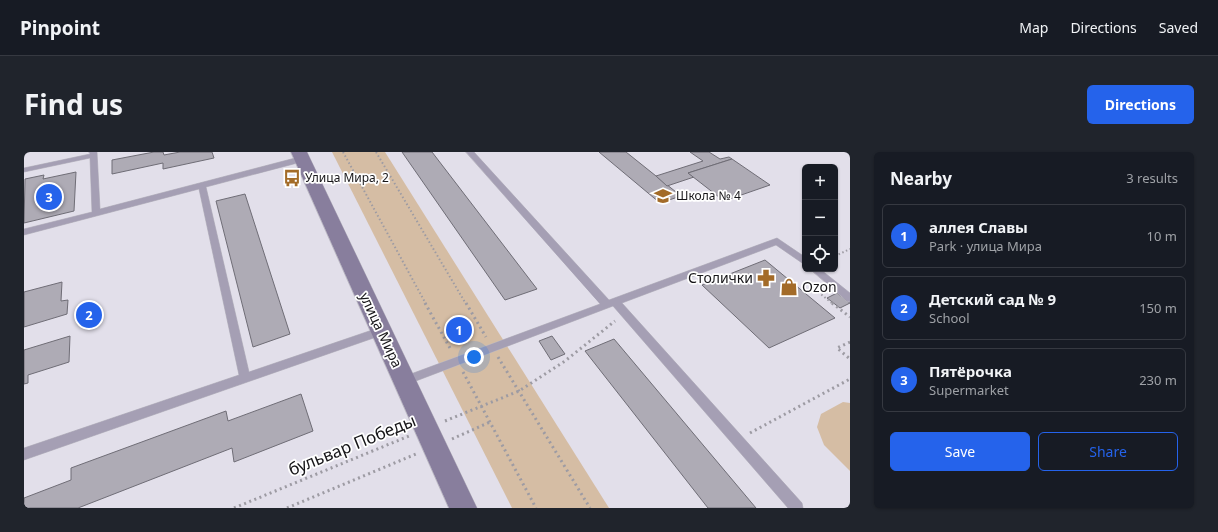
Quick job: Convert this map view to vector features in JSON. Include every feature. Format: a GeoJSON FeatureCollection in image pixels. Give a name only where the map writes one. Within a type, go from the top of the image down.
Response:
{"type":"FeatureCollection","features":[{"type":"Feature","properties":{"kind":"main road","name":"улица Мира"},"geometry":{"type":"LineString","coordinates":[[301,156],[463,508]]}},
{"type":"Feature","properties":{"kind":"lane"},"geometry":{"type":"LineString","coordinates":[[470,152],[737,440],[797,508]]}},
{"type":"Feature","properties":{"kind":"lane"},"geometry":{"type":"LineString","coordinates":[[24,170],[93,154],[96,214]]}},
{"type":"Feature","properties":{"kind":"lane"},"geometry":{"type":"LineString","coordinates":[[24,232],[202,186],[301,156]]}},
{"type":"Feature","properties":{"kind":"lane"},"geometry":{"type":"LineString","coordinates":[[202,186],[245,378]]}},
{"type":"Feature","properties":{"kind":"lane"},"geometry":{"type":"LineString","coordinates":[[404,381],[777,241],[802,260]]}},
{"type":"Feature","properties":{"kind":"lane"},"geometry":{"type":"LineString","coordinates":[[818,272],[850,298]]}},
{"type":"Feature","properties":{"kind":"lane"},"geometry":{"type":"LineString","coordinates":[[24,454],[381,331]]}},
{"type":"Feature","properties":{"kind":"path"},"geometry":{"type":"LineString","coordinates":[[343,152],[536,508]]}},
{"type":"Feature","properties":{"kind":"path"},"geometry":{"type":"LineString","coordinates":[[376,152],[590,508]]}},
{"type":"Feature","properties":{"kind":"path"},"geometry":{"type":"LineString","coordinates":[[838,255],[850,249]]}},
{"type":"Feature","properties":{"kind":"path"},"geometry":{"type":"LineString","coordinates":[[812,287],[850,317]]}},
{"type":"Feature","properties":{"kind":"path"},"geometry":{"type":"LineString","coordinates":[[850,342],[837,348],[850,359]]}},
{"type":"Feature","properties":{"kind":"path"},"geometry":{"type":"LineString","coordinates":[[737,440],[850,379]]}},
{"type":"Feature","properties":{"kind":"path","name":"бульвар Победы"},"geometry":{"type":"LineString","coordinates":[[234,508],[430,437],[481,406]]}},
{"type":"Feature","properties":{"kind":"path"},"geometry":{"type":"LineString","coordinates":[[287,508],[430,437],[490,422]]}},
{"type":"Feature","properties":{"kind":"shaded area"},"geometry":{"type":"Polygon","coordinates":[[[332,152],[385,152],[609,508],[512,508],[332,152]]]}},
{"type":"Feature","properties":{"kind":"shaded area"},"geometry":{"type":"Polygon","coordinates":[[[843,402],[850,403],[850,471],[824,445],[817,427],[821,414],[843,402]]]}},
{"type":"Feature","properties":{"kind":"building"},"geometry":{"type":"Polygon","coordinates":[[[154,152],[163,152],[164,155],[180,152],[212,152],[214,158],[163,169],[163,163],[112,174],[112,160],[154,152]]]}},
{"type":"Feature","properties":{"kind":"building"},"geometry":{"type":"Polygon","coordinates":[[[402,152],[432,152],[537,289],[505,300],[402,152]]]}},
{"type":"Feature","properties":{"kind":"building"},"geometry":{"type":"Polygon","coordinates":[[[599,152],[626,152],[681,196],[660,203],[599,152]]]}},
{"type":"Feature","properties":{"kind":"building"},"geometry":{"type":"Polygon","coordinates":[[[690,152],[709,152],[720,159],[729,157],[732,159],[688,173],[694,177],[667,186],[656,176],[703,161],[690,152]]]}},
{"type":"Feature","properties":{"kind":"building"},"geometry":{"type":"Polygon","coordinates":[[[732,159],[770,185],[724,201],[688,173],[732,159]]]}},
{"type":"Feature","properties":{"kind":"building"},"geometry":{"type":"Polygon","coordinates":[[[76,172],[74,211],[24,223],[25,179],[44,175],[43,179],[76,172]]]}},
{"type":"Feature","properties":{"kind":"building"},"geometry":{"type":"Polygon","coordinates":[[[245,194],[290,334],[253,347],[216,201],[245,194]]]}},
{"type":"Feature","properties":{"kind":"building"},"geometry":{"type":"Polygon","coordinates":[[[765,260],[835,318],[769,348],[702,285],[765,260]]]}},
{"type":"Feature","properties":{"kind":"building"},"geometry":{"type":"Polygon","coordinates":[[[62,282],[61,301],[68,300],[67,314],[24,327],[24,292],[62,282]]]}},
{"type":"Feature","properties":{"kind":"building"},"geometry":{"type":"Polygon","coordinates":[[[837,293],[850,303],[840,308],[827,298],[837,293]]]}},
{"type":"Feature","properties":{"kind":"building"},"geometry":{"type":"Polygon","coordinates":[[[70,336],[69,362],[28,375],[28,383],[24,384],[24,350],[70,336]]]}},
{"type":"Feature","properties":{"kind":"building"},"geometry":{"type":"Polygon","coordinates":[[[552,336],[565,354],[551,360],[539,341],[552,336]]]}},
{"type":"Feature","properties":{"kind":"building"},"geometry":{"type":"Polygon","coordinates":[[[614,339],[756,508],[708,508],[585,351],[614,339]]]}},
{"type":"Feature","properties":{"kind":"building"},"geometry":{"type":"Polygon","coordinates":[[[301,394],[313,431],[234,462],[232,448],[78,508],[24,508],[24,498],[71,480],[71,468],[226,411],[228,421],[301,394]]]}},
{"type":"Feature","properties":{"kind":"place","name":"Улица Мира, 2"},"geometry":{"type":"Point","coordinates":[292,178]}},
{"type":"Feature","properties":{"kind":"place","name":"Школа № 4"},"geometry":{"type":"Point","coordinates":[663,196]}},
{"type":"Feature","properties":{"kind":"place","name":"Пятёрочка"},"geometry":{"type":"Point","coordinates":[49,197]}},
{"type":"Feature","properties":{"kind":"place","name":"Столички"},"geometry":{"type":"Point","coordinates":[766,278]}},
{"type":"Feature","properties":{"kind":"place","name":"Ozon"},"geometry":{"type":"Point","coordinates":[789,287]}},
{"type":"Feature","properties":{"kind":"place","name":"Детский сад № 9"},"geometry":{"type":"Point","coordinates":[89,315]}},
{"type":"Feature","properties":{"kind":"place","name":"аллея Славы"},"geometry":{"type":"Point","coordinates":[459,330]}}]}
